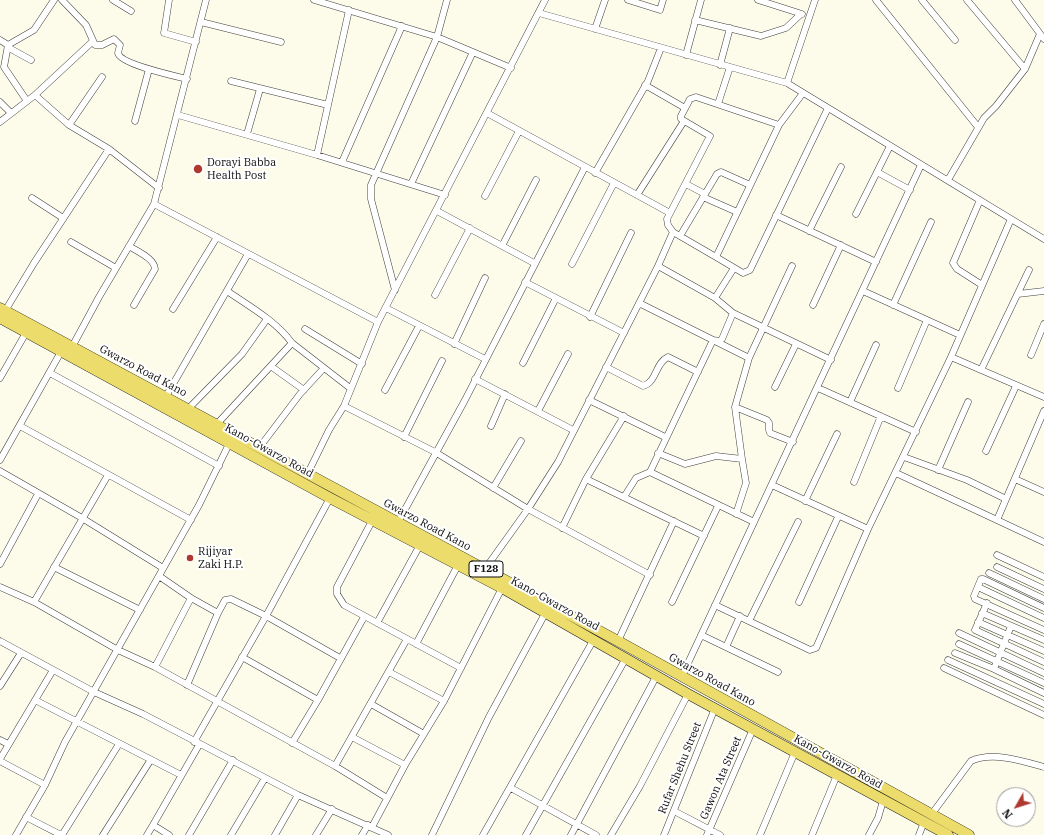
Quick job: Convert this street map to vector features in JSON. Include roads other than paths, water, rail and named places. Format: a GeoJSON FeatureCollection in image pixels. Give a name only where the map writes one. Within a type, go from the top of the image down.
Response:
{"type":"FeatureCollection","features":[{"type":"Feature","properties":{"kind":"main road","name":"Kano-Gwarzo Road"},"geometry":{"type":"LineString","coordinates":[[2,312],[27,331],[62,350],[114,374],[229,444],[372,521],[502,588],[548,609],[594,640],[688,694],[883,801],[928,818],[949,833]]}},
{"type":"Feature","properties":{"kind":"main road","name":"Gwarzo Road Kano"},"geometry":{"type":"LineString","coordinates":[[2,312],[72,347],[114,374],[188,409],[397,524],[485,569],[548,609],[618,641],[682,676],[928,818]]}},
{"type":"Feature","properties":{"kind":"main road","name":"F128"},"geometry":{"type":"LineString","coordinates":[[949,833],[969,835]]}},
{"type":"Feature","properties":{"kind":"street"},"geometry":{"type":"LineString","coordinates":[[27,101],[4,67],[8,47],[34,30],[54,0]]}},
{"type":"Feature","properties":{"kind":"street"},"geometry":{"type":"LineString","coordinates":[[62,0],[86,25],[92,42],[99,46],[114,39],[120,45],[118,53],[122,59],[149,69],[187,79]]}},
{"type":"Feature","properties":{"kind":"street"},"geometry":{"type":"LineString","coordinates":[[113,0],[131,11]]}},
{"type":"Feature","properties":{"kind":"street"},"geometry":{"type":"LineString","coordinates":[[169,0],[164,33],[196,42]]}},
{"type":"Feature","properties":{"kind":"street"},"geometry":{"type":"LineString","coordinates":[[72,347],[154,204],[178,115],[206,0]]}},
{"type":"Feature","properties":{"kind":"street"},"geometry":{"type":"LineString","coordinates":[[314,0],[324,1],[437,37],[511,68]]}},
{"type":"Feature","properties":{"kind":"street"},"geometry":{"type":"LineString","coordinates":[[395,290],[371,199],[371,185],[437,37],[447,0]]}},
{"type":"Feature","properties":{"kind":"street"},"geometry":{"type":"LineString","coordinates":[[307,474],[329,430],[344,406],[378,322],[488,113],[539,13],[544,0]]}},
{"type":"Feature","properties":{"kind":"street"},"geometry":{"type":"LineString","coordinates":[[594,28],[605,0]]}},
{"type":"Feature","properties":{"kind":"street"},"geometry":{"type":"LineString","coordinates":[[628,0],[660,10],[663,0]]}},
{"type":"Feature","properties":{"kind":"street"},"geometry":{"type":"LineString","coordinates":[[686,55],[701,0]]}},
{"type":"Feature","properties":{"kind":"street"},"geometry":{"type":"LineString","coordinates":[[758,0],[810,16]]}},
{"type":"Feature","properties":{"kind":"street"},"geometry":{"type":"LineString","coordinates":[[787,83],[815,0]]}},
{"type":"Feature","properties":{"kind":"street"},"geometry":{"type":"LineString","coordinates":[[922,0],[955,40]]}},
{"type":"Feature","properties":{"kind":"street"},"geometry":{"type":"LineString","coordinates":[[967,0],[1025,70]]}},
{"type":"Feature","properties":{"kind":"street"},"geometry":{"type":"LineString","coordinates":[[948,180],[978,127],[1025,70],[1042,37],[1015,0]]}},
{"type":"Feature","properties":{"kind":"street"},"geometry":{"type":"LineString","coordinates":[[879,1],[978,127]]}},
{"type":"Feature","properties":{"kind":"street"},"geometry":{"type":"LineString","coordinates":[[317,155],[349,10]]}},
{"type":"Feature","properties":{"kind":"street"},"geometry":{"type":"LineString","coordinates":[[539,13],[787,83],[1044,239]]}},
{"type":"Feature","properties":{"kind":"street"},"geometry":{"type":"LineString","coordinates":[[695,20],[761,36],[786,28],[801,14]]}},
{"type":"Feature","properties":{"kind":"street"},"geometry":{"type":"LineString","coordinates":[[201,22],[281,42]]}},
{"type":"Feature","properties":{"kind":"street"},"geometry":{"type":"LineString","coordinates":[[342,162],[402,26]]}},
{"type":"Feature","properties":{"kind":"street"},"geometry":{"type":"LineString","coordinates":[[720,64],[730,28]]}},
{"type":"Feature","properties":{"kind":"street"},"geometry":{"type":"LineString","coordinates":[[0,40],[8,47],[31,60]]}},
{"type":"Feature","properties":{"kind":"street"},"geometry":{"type":"LineString","coordinates":[[0,122],[35,95],[92,42]]}},
{"type":"Feature","properties":{"kind":"street"},"geometry":{"type":"LineString","coordinates":[[595,173],[645,85],[661,48]]}},
{"type":"Feature","properties":{"kind":"street"},"geometry":{"type":"LineString","coordinates":[[411,184],[473,52]]}},
{"type":"Feature","properties":{"kind":"street"},"geometry":{"type":"LineString","coordinates":[[718,104],[730,67]]}},
{"type":"Feature","properties":{"kind":"street"},"geometry":{"type":"LineString","coordinates":[[135,121],[149,69]]}},
{"type":"Feature","properties":{"kind":"street"},"geometry":{"type":"LineString","coordinates":[[69,125],[102,77]]}},
{"type":"Feature","properties":{"kind":"street"},"geometry":{"type":"LineString","coordinates":[[231,82],[328,105]]}},
{"type":"Feature","properties":{"kind":"street"},"geometry":{"type":"LineString","coordinates":[[645,85],[685,108]]}},
{"type":"Feature","properties":{"kind":"street"},"geometry":{"type":"LineString","coordinates":[[247,134],[260,89]]}},
{"type":"Feature","properties":{"kind":"street"},"geometry":{"type":"LineString","coordinates":[[716,257],[779,125],[803,93]]}},
{"type":"Feature","properties":{"kind":"street"},"geometry":{"type":"LineString","coordinates":[[35,95],[69,125],[109,149],[159,188]]}},
{"type":"Feature","properties":{"kind":"street"},"geometry":{"type":"LineString","coordinates":[[779,125],[718,104],[691,97],[681,116],[684,120],[710,136],[667,219],[668,225],[673,232],[743,273],[750,270],[828,108]]}},
{"type":"Feature","properties":{"kind":"street"},"geometry":{"type":"LineString","coordinates":[[0,102],[10,113]]}},
{"type":"Feature","properties":{"kind":"street"},"geometry":{"type":"LineString","coordinates":[[488,113],[670,213]]}},
{"type":"Feature","properties":{"kind":"street"},"geometry":{"type":"LineString","coordinates":[[178,115],[342,162],[445,195]]}},
{"type":"Feature","properties":{"kind":"street"},"geometry":{"type":"LineString","coordinates":[[637,196],[684,120]]}},
{"type":"Feature","properties":{"kind":"street"},"geometry":{"type":"LineString","coordinates":[[485,196],[519,131]]}},
{"type":"Feature","properties":{"kind":"street"},"geometry":{"type":"LineString","coordinates":[[856,214],[890,146]]}},
{"type":"Feature","properties":{"kind":"street"},"geometry":{"type":"LineString","coordinates":[[2,312],[109,149]]}},
{"type":"Feature","properties":{"kind":"street"},"geometry":{"type":"LineString","coordinates":[[682,676],[793,442],[921,165]]}},
{"type":"Feature","properties":{"kind":"street"},"geometry":{"type":"LineString","coordinates":[[397,524],[475,379],[585,167]]}},
{"type":"Feature","properties":{"kind":"street"},"geometry":{"type":"LineString","coordinates":[[808,231],[841,167]]}},
{"type":"Feature","properties":{"kind":"street"},"geometry":{"type":"LineString","coordinates":[[680,236],[704,195],[720,172],[750,185]]}},
{"type":"Feature","properties":{"kind":"street"},"geometry":{"type":"LineString","coordinates":[[877,172],[910,190]]}},
{"type":"Feature","properties":{"kind":"street"},"geometry":{"type":"LineString","coordinates":[[502,246],[536,180]]}},
{"type":"Feature","properties":{"kind":"street"},"geometry":{"type":"LineString","coordinates":[[572,264],[614,183]]}},
{"type":"Feature","properties":{"kind":"street"},"geometry":{"type":"LineString","coordinates":[[686,184],[737,212]]}},
{"type":"Feature","properties":{"kind":"street"},"geometry":{"type":"LineString","coordinates":[[32,198],[63,218]]}},
{"type":"Feature","properties":{"kind":"street"},"geometry":{"type":"LineString","coordinates":[[980,200],[953,263],[956,269],[982,284]]}},
{"type":"Feature","properties":{"kind":"street"},"geometry":{"type":"LineString","coordinates":[[154,204],[378,322]]}},
{"type":"Feature","properties":{"kind":"street"},"geometry":{"type":"LineString","coordinates":[[437,211],[534,263]]}},
{"type":"Feature","properties":{"kind":"street"},"geometry":{"type":"LineString","coordinates":[[776,215],[876,262]]}},
{"type":"Feature","properties":{"kind":"street"},"geometry":{"type":"LineString","coordinates":[[715,604],[814,650],[816,648],[868,530],[951,357],[1011,219]]}},
{"type":"Feature","properties":{"kind":"street"},"geometry":{"type":"LineString","coordinates":[[893,305],[931,222]]}},
{"type":"Feature","properties":{"kind":"street"},"geometry":{"type":"LineString","coordinates":[[435,295],[470,228]]}},
{"type":"Feature","properties":{"kind":"street"},"geometry":{"type":"LineString","coordinates":[[485,569],[528,510],[558,462],[658,266],[673,232]]}},
{"type":"Feature","properties":{"kind":"street"},"geometry":{"type":"LineString","coordinates":[[590,316],[630,233]]}},
{"type":"Feature","properties":{"kind":"street"},"geometry":{"type":"LineString","coordinates":[[173,309],[217,237]]}},
{"type":"Feature","properties":{"kind":"street"},"geometry":{"type":"LineString","coordinates":[[71,242],[116,268]]}},
{"type":"Feature","properties":{"kind":"street"},"geometry":{"type":"LineString","coordinates":[[814,305],[841,245]]}},
{"type":"Feature","properties":{"kind":"street"},"geometry":{"type":"LineString","coordinates":[[129,246],[150,260],[154,264],[155,269],[134,305]]}},
{"type":"Feature","properties":{"kind":"street"},"geometry":{"type":"LineString","coordinates":[[165,398],[248,254]]}},
{"type":"Feature","properties":{"kind":"street"},"geometry":{"type":"LineString","coordinates":[[658,266],[715,298],[733,313],[831,360]]}},
{"type":"Feature","properties":{"kind":"street"},"geometry":{"type":"LineString","coordinates":[[736,514],[746,483],[735,407],[749,358],[792,266]]}},
{"type":"Feature","properties":{"kind":"street"},"geometry":{"type":"LineString","coordinates":[[715,298],[734,268]]}},
{"type":"Feature","properties":{"kind":"street"},"geometry":{"type":"LineString","coordinates":[[981,370],[1028,270]]}},
{"type":"Feature","properties":{"kind":"street"},"geometry":{"type":"LineString","coordinates":[[454,344],[485,278]]}},
{"type":"Feature","properties":{"kind":"street"},"geometry":{"type":"LineString","coordinates":[[525,282],[624,332]]}},
{"type":"Feature","properties":{"kind":"street"},"geometry":{"type":"LineString","coordinates":[[227,291],[267,319],[287,336],[292,343],[323,369],[350,388]]}},
{"type":"Feature","properties":{"kind":"street"},"geometry":{"type":"LineString","coordinates":[[863,291],[960,335]]}},
{"type":"Feature","properties":{"kind":"street"},"geometry":{"type":"LineString","coordinates":[[1018,294],[1044,291]]}},
{"type":"Feature","properties":{"kind":"street"},"geometry":{"type":"LineString","coordinates":[[523,363],[556,298]]}},
{"type":"Feature","properties":{"kind":"street"},"geometry":{"type":"LineString","coordinates":[[640,302],[749,358]]}},
{"type":"Feature","properties":{"kind":"street"},"geometry":{"type":"LineString","coordinates":[[386,308],[485,359]]}},
{"type":"Feature","properties":{"kind":"street"},"geometry":{"type":"LineString","coordinates":[[713,340],[720,342],[733,313]]}},
{"type":"Feature","properties":{"kind":"street"},"geometry":{"type":"LineString","coordinates":[[188,409],[242,354],[267,319]]}},
{"type":"Feature","properties":{"kind":"street"},"geometry":{"type":"LineString","coordinates":[[898,388],[927,320]]}},
{"type":"Feature","properties":{"kind":"street"},"geometry":{"type":"LineString","coordinates":[[1031,355],[1044,324]]}},
{"type":"Feature","properties":{"kind":"street"},"geometry":{"type":"LineString","coordinates":[[385,390],[419,326]]}},
{"type":"Feature","properties":{"kind":"street"},"geometry":{"type":"LineString","coordinates":[[305,329],[362,364]]}},
{"type":"Feature","properties":{"kind":"street"},"geometry":{"type":"LineString","coordinates":[[0,378],[27,331]]}},
{"type":"Feature","properties":{"kind":"street"},"geometry":{"type":"LineString","coordinates":[[624,497],[636,478],[650,472],[665,437],[713,340]]}},
{"type":"Feature","properties":{"kind":"street"},"geometry":{"type":"LineString","coordinates":[[216,425],[272,367],[292,343]]}},
{"type":"Feature","properties":{"kind":"street"},"geometry":{"type":"LineString","coordinates":[[775,387],[796,344]]}},
{"type":"Feature","properties":{"kind":"street"},"geometry":{"type":"LineString","coordinates":[[850,402],[876,345]]}},
{"type":"Feature","properties":{"kind":"street"},"geometry":{"type":"LineString","coordinates":[[0,460],[62,350]]}},
{"type":"Feature","properties":{"kind":"street"},"geometry":{"type":"LineString","coordinates":[[538,411],[568,354]]}},
{"type":"Feature","properties":{"kind":"street"},"geometry":{"type":"LineString","coordinates":[[606,367],[644,386],[650,382],[659,364],[668,357],[698,372]]}},
{"type":"Feature","properties":{"kind":"street"},"geometry":{"type":"LineString","coordinates":[[951,357],[1044,397]]}},
{"type":"Feature","properties":{"kind":"street"},"geometry":{"type":"LineString","coordinates":[[404,437],[442,361]]}},
{"type":"Feature","properties":{"kind":"street"},"geometry":{"type":"LineString","coordinates":[[272,367],[304,390]]}},
{"type":"Feature","properties":{"kind":"street"},"geometry":{"type":"LineString","coordinates":[[258,448],[304,390],[323,369]]}},
{"type":"Feature","properties":{"kind":"street"},"geometry":{"type":"LineString","coordinates":[[50,373],[219,466]]}},
{"type":"Feature","properties":{"kind":"street"},"geometry":{"type":"LineString","coordinates":[[475,379],[573,430]]}},
{"type":"Feature","properties":{"kind":"street"},"geometry":{"type":"LineString","coordinates":[[986,451],[1016,386]]}},
{"type":"Feature","properties":{"kind":"street"},"geometry":{"type":"LineString","coordinates":[[818,388],[916,432]]}},
{"type":"Feature","properties":{"kind":"street"},"geometry":{"type":"LineString","coordinates":[[491,426],[505,394]]}},
{"type":"Feature","properties":{"kind":"street"},"geometry":{"type":"LineString","coordinates":[[590,400],[665,437]]}},
{"type":"Feature","properties":{"kind":"street"},"geometry":{"type":"LineString","coordinates":[[938,470],[968,402]]}},
{"type":"Feature","properties":{"kind":"street"},"geometry":{"type":"LineString","coordinates":[[344,406],[435,452],[528,510],[650,575]]}},
{"type":"Feature","properties":{"kind":"street"},"geometry":{"type":"LineString","coordinates":[[735,407],[767,420],[769,423],[770,433],[793,442]]}},
{"type":"Feature","properties":{"kind":"street"},"geometry":{"type":"LineString","coordinates":[[997,520],[1044,411]]}},
{"type":"Feature","properties":{"kind":"street"},"geometry":{"type":"LineString","coordinates":[[562,528],[586,480],[624,416]]}},
{"type":"Feature","properties":{"kind":"street"},"geometry":{"type":"LineString","coordinates":[[854,482],[881,416]]}},
{"type":"Feature","properties":{"kind":"street"},"geometry":{"type":"LineString","coordinates":[[20,426],[191,520]]}},
{"type":"Feature","properties":{"kind":"street"},"geometry":{"type":"LineString","coordinates":[[805,501],[837,434]]}},
{"type":"Feature","properties":{"kind":"street"},"geometry":{"type":"LineString","coordinates":[[493,488],[521,441]]}},
{"type":"Feature","properties":{"kind":"street"},"geometry":{"type":"LineString","coordinates":[[16,835],[77,722],[191,520],[229,444]]}},
{"type":"Feature","properties":{"kind":"street"},"geometry":{"type":"LineString","coordinates":[[658,453],[685,464],[716,456],[742,459]]}},
{"type":"Feature","properties":{"kind":"street"},"geometry":{"type":"LineString","coordinates":[[904,457],[967,480],[1006,499]]}},
{"type":"Feature","properties":{"kind":"street"},"geometry":{"type":"LineString","coordinates":[[0,471],[82,518],[163,568]]}},
{"type":"Feature","properties":{"kind":"street"},"geometry":{"type":"LineString","coordinates":[[650,472],[754,522]]}},
{"type":"Feature","properties":{"kind":"street"},"geometry":{"type":"LineString","coordinates":[[896,473],[1044,542]]}},
{"type":"Feature","properties":{"kind":"street"},"geometry":{"type":"LineString","coordinates":[[34,602],[108,475]]}},
{"type":"Feature","properties":{"kind":"street"},"geometry":{"type":"LineString","coordinates":[[1015,479],[1044,492]]}},
{"type":"Feature","properties":{"kind":"street"},"geometry":{"type":"LineString","coordinates":[[586,480],[704,536]]}},
{"type":"Feature","properties":{"kind":"street"},"geometry":{"type":"LineString","coordinates":[[772,485],[868,530]]}},
{"type":"Feature","properties":{"kind":"street"},"geometry":{"type":"LineString","coordinates":[[0,564],[38,494]]}},
{"type":"Feature","properties":{"kind":"street"},"geometry":{"type":"LineString","coordinates":[[147,835],[181,776],[216,701],[266,616],[330,498]]}},
{"type":"Feature","properties":{"kind":"street"},"geometry":{"type":"LineString","coordinates":[[672,602],[718,506]]}},
{"type":"Feature","properties":{"kind":"street"},"geometry":{"type":"LineString","coordinates":[[799,602],[838,517]]}},
{"type":"Feature","properties":{"kind":"street"},"geometry":{"type":"LineString","coordinates":[[372,521],[337,587],[337,594],[344,604],[364,616],[461,668]]}},
{"type":"Feature","properties":{"kind":"street"},"geometry":{"type":"LineString","coordinates":[[618,641],[674,521]]}},
{"type":"Feature","properties":{"kind":"street"},"geometry":{"type":"LineString","coordinates":[[749,621],[798,522]]}},
{"type":"Feature","properties":{"kind":"street"},"geometry":{"type":"LineString","coordinates":[[377,623],[420,545]]}},
{"type":"Feature","properties":{"kind":"street"},"geometry":{"type":"LineString","coordinates":[[997,555],[1044,577]]}},
{"type":"Feature","properties":{"kind":"street"},"geometry":{"type":"LineString","coordinates":[[416,644],[458,565]]}},
{"type":"Feature","properties":{"kind":"street"},"geometry":{"type":"LineString","coordinates":[[54,567],[140,610]]}},
{"type":"Feature","properties":{"kind":"street"},"geometry":{"type":"LineString","coordinates":[[997,567],[1044,589]]}},
{"type":"Feature","properties":{"kind":"street"},"geometry":{"type":"LineString","coordinates":[[1023,598],[1034,572]]}},
{"type":"Feature","properties":{"kind":"street"},"geometry":{"type":"LineString","coordinates":[[989,573],[1044,599]]}},
{"type":"Feature","properties":{"kind":"street"},"geometry":{"type":"LineString","coordinates":[[159,576],[191,598],[218,613]]}},
{"type":"Feature","properties":{"kind":"street"},"geometry":{"type":"LineString","coordinates":[[1044,608],[983,579],[981,579],[973,597],[1044,630]]}},
{"type":"Feature","properties":{"kind":"street"},"geometry":{"type":"LineString","coordinates":[[0,587],[34,602],[118,650],[155,667],[335,766],[387,798]]}},
{"type":"Feature","properties":{"kind":"street"},"geometry":{"type":"LineString","coordinates":[[978,587],[1044,618]]}},
{"type":"Feature","properties":{"kind":"street"},"geometry":{"type":"LineString","coordinates":[[362,835],[370,826],[387,798],[404,765],[444,701],[502,588]]}},
{"type":"Feature","properties":{"kind":"street"},"geometry":{"type":"LineString","coordinates":[[155,667],[191,598]]}},
{"type":"Feature","properties":{"kind":"street"},"geometry":{"type":"LineString","coordinates":[[187,685],[218,613],[228,599],[266,616],[340,658]]}},
{"type":"Feature","properties":{"kind":"street"},"geometry":{"type":"LineString","coordinates":[[987,603],[975,630],[1044,662]]}},
{"type":"Feature","properties":{"kind":"street"},"geometry":{"type":"LineString","coordinates":[[432,835],[489,717],[548,609]]}},
{"type":"Feature","properties":{"kind":"street"},"geometry":{"type":"LineString","coordinates":[[982,613],[1044,641],[1043,650],[1037,659]]}},
{"type":"Feature","properties":{"kind":"street"},"geometry":{"type":"LineString","coordinates":[[292,743],[318,700],[364,616]]}},
{"type":"Feature","properties":{"kind":"street"},"geometry":{"type":"LineString","coordinates":[[726,647],[740,616]]}},
{"type":"Feature","properties":{"kind":"street"},"geometry":{"type":"LineString","coordinates":[[978,622],[1043,650]]}},
{"type":"Feature","properties":{"kind":"street"},"geometry":{"type":"LineString","coordinates":[[994,669],[1011,626]]}},
{"type":"Feature","properties":{"kind":"street"},"geometry":{"type":"LineString","coordinates":[[959,634],[1044,673]]}},
{"type":"Feature","properties":{"kind":"street"},"geometry":{"type":"LineString","coordinates":[[701,635],[778,672]]}},
{"type":"Feature","properties":{"kind":"street"},"geometry":{"type":"LineString","coordinates":[[335,766],[407,639]]}},
{"type":"Feature","properties":{"kind":"street"},"geometry":{"type":"LineString","coordinates":[[483,835],[594,640]]}},
{"type":"Feature","properties":{"kind":"street"},"geometry":{"type":"LineString","coordinates":[[0,641],[94,692],[143,714],[265,778],[388,835]]}},
{"type":"Feature","properties":{"kind":"street"},"geometry":{"type":"LineString","coordinates":[[959,644],[1044,683]]}},
{"type":"Feature","properties":{"kind":"street"},"geometry":{"type":"LineString","coordinates":[[0,686],[21,653]]}},
{"type":"Feature","properties":{"kind":"street"},"geometry":{"type":"LineString","coordinates":[[955,653],[1044,692]]}},
{"type":"Feature","properties":{"kind":"street"},"geometry":{"type":"LineString","coordinates":[[242,657],[318,700]]}},
{"type":"Feature","properties":{"kind":"street"},"geometry":{"type":"LineString","coordinates":[[526,835],[626,658]]}},
{"type":"Feature","properties":{"kind":"street"},"geometry":{"type":"LineString","coordinates":[[948,660],[1044,704]]}},
{"type":"Feature","properties":{"kind":"street"},"geometry":{"type":"LineString","coordinates":[[944,668],[1044,715]]}},
{"type":"Feature","properties":{"kind":"street"},"geometry":{"type":"LineString","coordinates":[[44,785],[0,760],[8,744],[53,670]]}},
{"type":"Feature","properties":{"kind":"street"},"geometry":{"type":"LineString","coordinates":[[389,672],[444,701]]}},
{"type":"Feature","properties":{"kind":"street"},"geometry":{"type":"LineString","coordinates":[[571,835],[657,675]]}},
{"type":"Feature","properties":{"kind":"street"},"geometry":{"type":"LineString","coordinates":[[611,835],[640,786],[688,694]]}},
{"type":"Feature","properties":{"kind":"street"},"geometry":{"type":"LineString","coordinates":[[35,700],[181,776]]}},
{"type":"Feature","properties":{"kind":"street"},"geometry":{"type":"LineString","coordinates":[[371,704],[424,734]]}},
{"type":"Feature","properties":{"kind":"street","name":"Rufar Shehu Street"},"geometry":{"type":"LineString","coordinates":[[664,835],[715,708]]}},
{"type":"Feature","properties":{"kind":"street","name":"Gawon Ata Street"},"geometry":{"type":"LineString","coordinates":[[708,832],[753,729]]}},
{"type":"Feature","properties":{"kind":"street"},"geometry":{"type":"LineString","coordinates":[[352,737],[404,765]]}},
{"type":"Feature","properties":{"kind":"street"},"geometry":{"type":"LineString","coordinates":[[0,740],[8,744]]}},
{"type":"Feature","properties":{"kind":"street"},"geometry":{"type":"LineString","coordinates":[[26,817],[61,835],[119,744]]}},
{"type":"Feature","properties":{"kind":"street"},"geometry":{"type":"LineString","coordinates":[[760,835],[795,752]]}},
{"type":"Feature","properties":{"kind":"street"},"geometry":{"type":"LineString","coordinates":[[919,835],[928,818],[971,761],[978,758],[1009,759],[1044,767]]}},
{"type":"Feature","properties":{"kind":"street"},"geometry":{"type":"LineString","coordinates":[[189,835],[233,760]]}},
{"type":"Feature","properties":{"kind":"street"},"geometry":{"type":"LineString","coordinates":[[103,835],[150,761]]}},
{"type":"Feature","properties":{"kind":"street"},"geometry":{"type":"LineString","coordinates":[[812,835],[837,775]]}},
{"type":"Feature","properties":{"kind":"street"},"geometry":{"type":"LineString","coordinates":[[231,835],[265,778]]}},
{"type":"Feature","properties":{"kind":"street"},"geometry":{"type":"LineString","coordinates":[[511,788],[596,835]]}},
{"type":"Feature","properties":{"kind":"street"},"geometry":{"type":"LineString","coordinates":[[275,835],[298,794]]}},
{"type":"Feature","properties":{"kind":"street"},"geometry":{"type":"LineString","coordinates":[[869,835],[878,818],[883,801]]}},
{"type":"Feature","properties":{"kind":"street"},"geometry":{"type":"LineString","coordinates":[[316,835],[332,809]]}},
{"type":"Feature","properties":{"kind":"street"},"geometry":{"type":"LineString","coordinates":[[674,811],[708,832],[720,835]]}},
{"type":"Feature","properties":{"kind":"street"},"geometry":{"type":"LineString","coordinates":[[153,825],[169,835]]}},
{"type":"Feature","properties":{"kind":"place","name":"Dorayi Babba Health Post"},"geometry":{"type":"Point","coordinates":[198,169]}},
{"type":"Feature","properties":{"kind":"place","name":"Rijiyar Zaki H.P."},"geometry":{"type":"Point","coordinates":[190,558]}}]}
